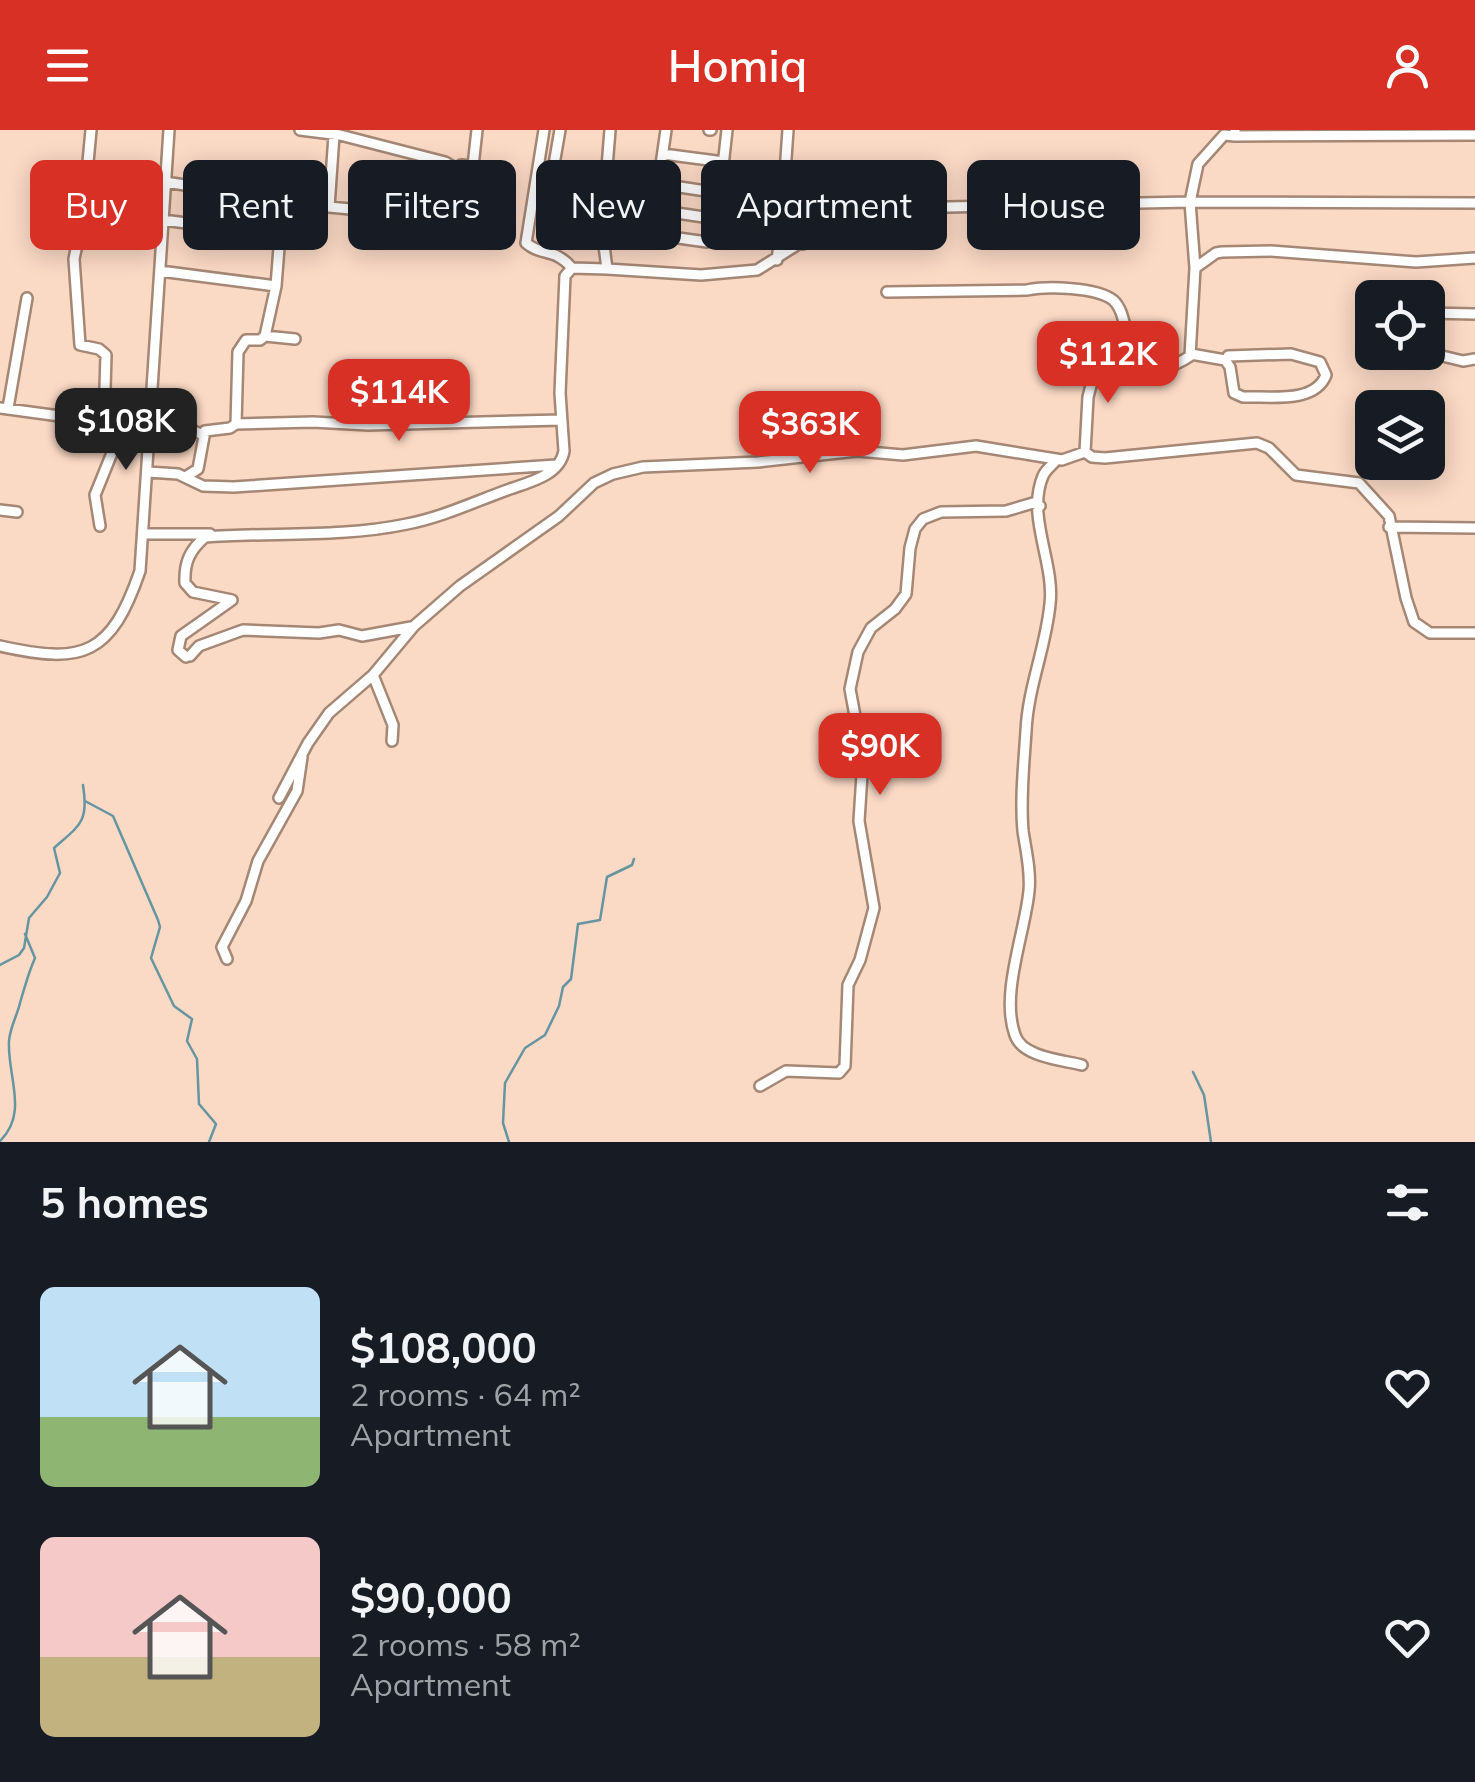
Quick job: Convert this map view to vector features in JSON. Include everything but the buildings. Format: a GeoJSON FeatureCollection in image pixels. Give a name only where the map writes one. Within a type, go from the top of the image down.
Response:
{"type":"FeatureCollection","features":[{"type":"Feature","properties":{"kind":"street"},"geometry":{"type":"LineString","coordinates":[[88,130],[83,216],[74,260],[80,345],[99,349],[106,355],[112,453],[95,495],[100,526]]}},
{"type":"Feature","properties":{"kind":"street"},"geometry":{"type":"LineString","coordinates":[[169,130],[163,220],[183,223]]}},
{"type":"Feature","properties":{"kind":"street"},"geometry":{"type":"LineString","coordinates":[[300,130],[339,133],[438,160]]}},
{"type":"Feature","properties":{"kind":"street"},"geometry":{"type":"LineString","coordinates":[[474,160],[477,130]]}},
{"type":"Feature","properties":{"kind":"street"},"geometry":{"type":"LineString","coordinates":[[544,130],[526,243],[558,253],[572,268],[646,274],[734,274],[758,270],[793,250]]}},
{"type":"Feature","properties":{"kind":"street"},"geometry":{"type":"LineString","coordinates":[[556,160],[560,130]]}},
{"type":"Feature","properties":{"kind":"street"},"geometry":{"type":"LineString","coordinates":[[607,160],[610,130]]}},
{"type":"Feature","properties":{"kind":"street"},"geometry":{"type":"LineString","coordinates":[[662,160],[666,130]]}},
{"type":"Feature","properties":{"kind":"street"},"geometry":{"type":"LineString","coordinates":[[711,130],[727,131],[724,160]]}},
{"type":"Feature","properties":{"kind":"street"},"geometry":{"type":"LineString","coordinates":[[786,160],[788,130]]}},
{"type":"Feature","properties":{"kind":"street"},"geometry":{"type":"LineString","coordinates":[[339,133],[328,208],[348,210]]}},
{"type":"Feature","properties":{"kind":"street"},"geometry":{"type":"LineString","coordinates":[[1085,452],[1091,380],[1102,372],[1129,367],[1162,370],[1177,366],[1191,354],[1196,268],[1190,202],[1198,164],[1224,136],[1475,136]]}},
{"type":"Feature","properties":{"kind":"street"},"geometry":{"type":"LineString","coordinates":[[663,154],[709,160]]}},
{"type":"Feature","properties":{"kind":"street"},"geometry":{"type":"LineString","coordinates":[[166,182],[183,185]]}},
{"type":"Feature","properties":{"kind":"street"},"geometry":{"type":"LineString","coordinates":[[947,206],[1190,202],[1475,204]]}},
{"type":"Feature","properties":{"kind":"street"},"geometry":{"type":"LineString","coordinates":[[0,646],[63,656],[84,652],[100,643],[118,620],[136,585],[144,534],[161,250]]}},
{"type":"Feature","properties":{"kind":"street"},"geometry":{"type":"LineString","coordinates":[[236,424],[238,352],[246,340],[265,336],[279,250]]}},
{"type":"Feature","properties":{"kind":"street"},"geometry":{"type":"LineString","coordinates":[[605,250],[607,269]]}},
{"type":"Feature","properties":{"kind":"street"},"geometry":{"type":"LineString","coordinates":[[777,260],[778,250]]}},
{"type":"Feature","properties":{"kind":"street"},"geometry":{"type":"LineString","coordinates":[[1196,268],[1216,252],[1416,262],[1475,258]]}},
{"type":"Feature","properties":{"kind":"street"},"geometry":{"type":"LineString","coordinates":[[414,626],[362,636],[338,630],[243,630],[199,646],[188,656],[178,650],[181,636],[232,600],[193,592],[186,583],[187,559],[206,538],[322,536],[411,523],[537,480],[556,465],[563,457],[562,290],[572,268]]}},
{"type":"Feature","properties":{"kind":"street"},"geometry":{"type":"LineString","coordinates":[[160,271],[276,286]]}},
{"type":"Feature","properties":{"kind":"street"},"geometry":{"type":"LineString","coordinates":[[887,292],[1044,286],[1105,295],[1117,303],[1125,325],[1125,359],[1129,367]]}},
{"type":"Feature","properties":{"kind":"street"},"geometry":{"type":"LineString","coordinates":[[27,298],[4,408],[109,422],[152,421],[163,431],[192,430],[203,435]]}},
{"type":"Feature","properties":{"kind":"street"},"geometry":{"type":"LineString","coordinates":[[1445,313],[1475,314]]}},
{"type":"Feature","properties":{"kind":"street"},"geometry":{"type":"LineString","coordinates":[[265,336],[295,339]]}},
{"type":"Feature","properties":{"kind":"street"},"geometry":{"type":"LineString","coordinates":[[1191,354],[1225,360],[1230,367],[1234,394],[1244,397],[1311,393],[1321,386],[1326,375],[1320,362],[1302,355],[1228,356]]}},
{"type":"Feature","properties":{"kind":"street"},"geometry":{"type":"LineString","coordinates":[[1445,357],[1475,359]]}},
{"type":"Feature","properties":{"kind":"street"},"geometry":{"type":"LineString","coordinates":[[186,476],[198,469],[205,431],[236,424],[561,420]]}},
{"type":"Feature","properties":{"kind":"street"},"geometry":{"type":"LineString","coordinates":[[279,798],[330,713],[373,675],[414,626],[460,586],[559,516],[594,483],[612,474],[701,463],[758,462],[857,452],[912,454],[976,446],[1057,459],[1085,452],[1105,458],[1256,443],[1269,448],[1296,476],[1359,483],[1389,516],[1414,622],[1430,632],[1475,632]]}},
{"type":"Feature","properties":{"kind":"street"},"geometry":{"type":"LineString","coordinates":[[1057,459],[1044,473],[1040,506],[1050,605],[1027,715],[1023,827],[1029,891],[1014,976],[1014,1033],[1020,1045],[1033,1052],[1082,1065]]}},
{"type":"Feature","properties":{"kind":"street"},"geometry":{"type":"LineString","coordinates":[[148,472],[186,476],[202,486],[234,487],[556,465]]}},
{"type":"Feature","properties":{"kind":"street"},"geometry":{"type":"LineString","coordinates":[[760,1086],[786,1071],[839,1073],[845,1066],[848,986],[860,960],[874,908],[859,821],[864,759],[850,680],[866,634],[901,604],[906,594],[915,530],[923,519],[941,512],[1040,506]]}},
{"type":"Feature","properties":{"kind":"street"},"geometry":{"type":"LineString","coordinates":[[0,510],[17,512]]}},
{"type":"Feature","properties":{"kind":"street"},"geometry":{"type":"LineString","coordinates":[[144,534],[372,528]]}},
{"type":"Feature","properties":{"kind":"street"},"geometry":{"type":"LineString","coordinates":[[1389,528],[1475,528]]}},
{"type":"Feature","properties":{"kind":"street"},"geometry":{"type":"LineString","coordinates":[[373,675],[393,725],[392,741]]}},
{"type":"Feature","properties":{"kind":"street"},"geometry":{"type":"LineString","coordinates":[[227,959],[222,947],[246,901],[258,861],[297,791],[302,757]]}},
{"type":"Feature","properties":{"kind":"waterway"},"geometry":{"type":"LineString","coordinates":[[0,965],[24,948],[29,918],[60,873],[54,848],[80,822],[85,807],[83,785]]}},
{"type":"Feature","properties":{"kind":"waterway"},"geometry":{"type":"LineString","coordinates":[[85,801],[113,816],[158,920],[160,927],[151,958],[174,1006],[192,1019],[187,1041],[197,1059],[199,1104],[216,1124],[209,1142]]}},
{"type":"Feature","properties":{"kind":"waterway"},"geometry":{"type":"LineString","coordinates":[[509,1142],[503,1123],[505,1083],[525,1048],[545,1035],[559,1006],[563,987],[571,979],[578,924],[600,920],[607,877],[632,865],[634,859]]}},
{"type":"Feature","properties":{"kind":"waterway"},"geometry":{"type":"LineString","coordinates":[[0,1141],[9,1130],[15,1106],[10,1036],[35,958],[25,934]]}},
{"type":"Feature","properties":{"kind":"waterway"},"geometry":{"type":"LineString","coordinates":[[1193,1072],[1204,1095],[1211,1142]]}}]}
